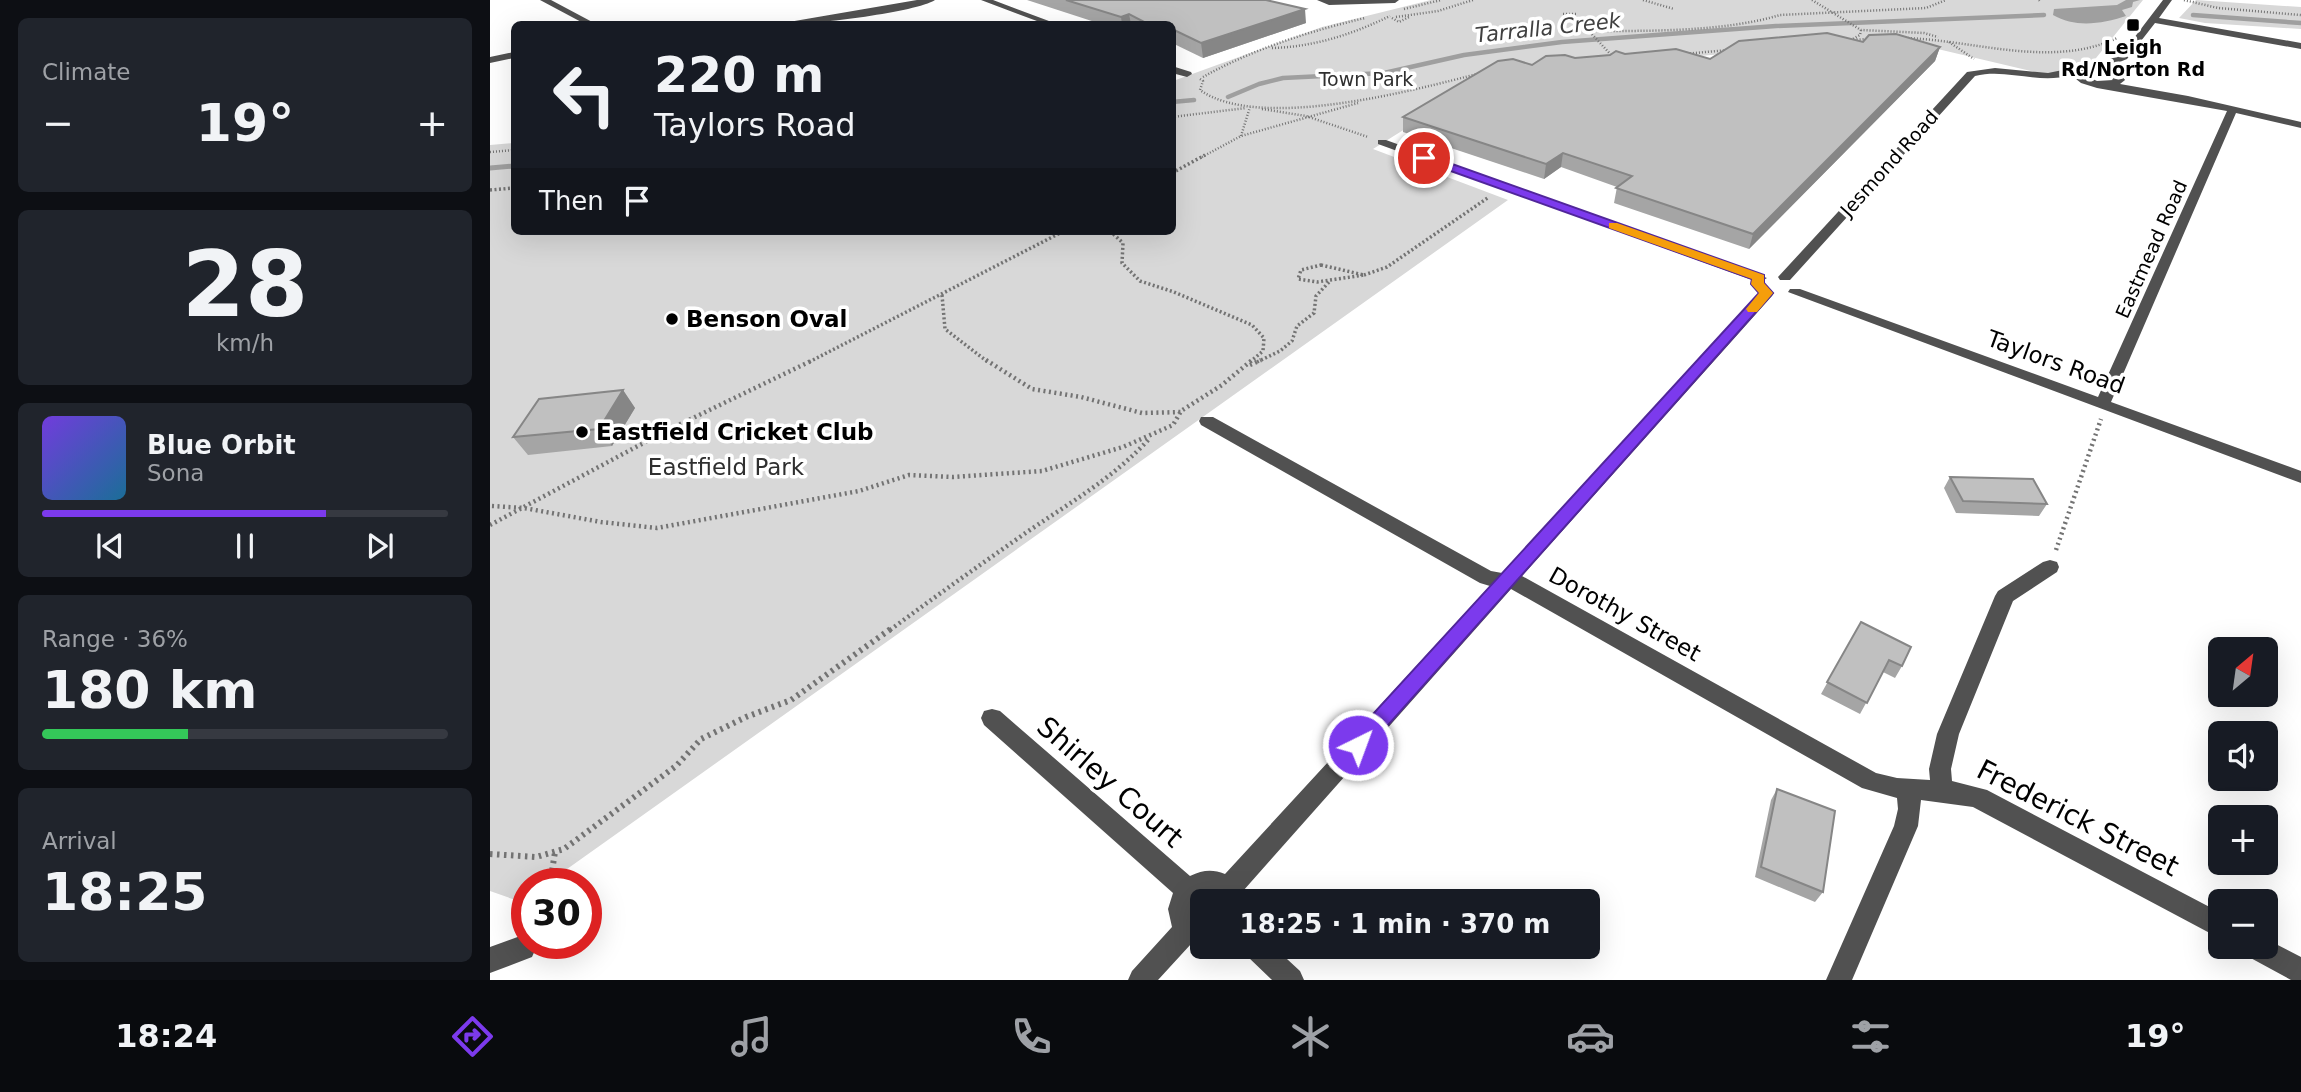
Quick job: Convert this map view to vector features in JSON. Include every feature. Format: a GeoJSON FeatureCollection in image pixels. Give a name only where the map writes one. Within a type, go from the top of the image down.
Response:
{"type":"FeatureCollection","features":[{"type":"Feature","properties":{"kind":"street"},"geometry":{"type":"LineString","coordinates":[[544,0],[585,21]]}},
{"type":"Feature","properties":{"kind":"street"},"geometry":{"type":"LineString","coordinates":[[807,21],[932,0]]}},
{"type":"Feature","properties":{"kind":"street"},"geometry":{"type":"LineString","coordinates":[[985,0],[1044,21]]}},
{"type":"Feature","properties":{"kind":"street"},"geometry":{"type":"LineString","coordinates":[[1321,0],[1395,0]]}},
{"type":"Feature","properties":{"kind":"street"},"geometry":{"type":"LineString","coordinates":[[2104,84],[2117,83],[2124,57],[2168,0]]}},
{"type":"Feature","properties":{"kind":"street"},"geometry":{"type":"LineString","coordinates":[[2153,20],[2301,46]]}},
{"type":"Feature","properties":{"kind":"street"},"geometry":{"type":"LineString","coordinates":[[490,60],[511,56]]}},
{"type":"Feature","properties":{"kind":"street","name":"Jesmond Road"},"geometry":{"type":"LineString","coordinates":[[1785,277],[1966,78],[1976,72],[2058,77],[2124,57]]}},
{"type":"Feature","properties":{"kind":"street"},"geometry":{"type":"LineString","coordinates":[[2188,99],[2099,69],[2080,70],[2081,79],[2188,99],[2301,125]]}},
{"type":"Feature","properties":{"kind":"street"},"geometry":{"type":"LineString","coordinates":[[1176,70],[1187,74]]}},
{"type":"Feature","properties":{"kind":"street","name":"Jesmond Road"},"geometry":{"type":"LineString","coordinates":[[2003,73],[2062,85],[2104,84]]}},
{"type":"Feature","properties":{"kind":"street","name":"Eastmead Road"},"geometry":{"type":"LineString","coordinates":[[2103,404],[2233,110]]}},
{"type":"Feature","properties":{"kind":"street"},"geometry":{"type":"LineString","coordinates":[[1237,889],[1763,285],[1768,275],[1785,277],[1794,283],[1795,292],[1783,296],[1763,285],[1382,142]]}},
{"type":"Feature","properties":{"kind":"street","name":"Taylors Road"},"geometry":{"type":"LineString","coordinates":[[1795,292],[2301,477]]}},
{"type":"Feature","properties":{"kind":"street","name":"Dorothy Street"},"geometry":{"type":"LineString","coordinates":[[1207,421],[1487,578],[1520,583],[1870,781],[1886,788],[1908,791],[1942,790]]}},
{"type":"Feature","properties":{"kind":"street"},"geometry":{"type":"LineString","coordinates":[[1942,790],[1940,769],[1948,734],[2005,596],[2050,567]]}},
{"type":"Feature","properties":{"kind":"street","name":"Shirley Court"},"geometry":{"type":"LineString","coordinates":[[992,718],[1189,891]]}},
{"type":"Feature","properties":{"kind":"street","name":"Frederick Street"},"geometry":{"type":"LineString","coordinates":[[1942,790],[1961,791],[2003,810],[2208,921]]}},
{"type":"Feature","properties":{"kind":"street"},"geometry":{"type":"LineString","coordinates":[[1839,980],[1906,826],[1910,809],[1908,791]]}},
{"type":"Feature","properties":{"kind":"street"},"geometry":{"type":"LineString","coordinates":[[1192,889],[1205,881],[1214,881],[1224,889]]}},
{"type":"Feature","properties":{"kind":"street"},"geometry":{"type":"LineString","coordinates":[[1189,891],[1183,898],[1180,915],[1190,928]]}},
{"type":"Feature","properties":{"kind":"street"},"geometry":{"type":"LineString","coordinates":[[1141,980],[1190,937]]}},
{"type":"Feature","properties":{"kind":"street"},"geometry":{"type":"LineString","coordinates":[[490,960],[511,952]]}},
{"type":"Feature","properties":{"kind":"street"},"geometry":{"type":"LineString","coordinates":[[1269,959],[1291,980]]}},
{"type":"Feature","properties":{"kind":"street"},"geometry":{"type":"LineString","coordinates":[[2278,959],[2301,971]]}},
{"type":"Feature","properties":{"kind":"path"},"geometry":{"type":"LineString","coordinates":[[1267,47],[1295,48],[1330,37],[1347,35],[1402,9],[1441,0]]}},
{"type":"Feature","properties":{"kind":"path"},"geometry":{"type":"LineString","coordinates":[[1389,17],[1399,22],[1473,0]]}},
{"type":"Feature","properties":{"kind":"path"},"geometry":{"type":"LineString","coordinates":[[1643,0],[1674,9]]}},
{"type":"Feature","properties":{"kind":"path"},"geometry":{"type":"LineString","coordinates":[[1589,31],[1640,31],[1744,23],[1780,15],[1926,8],[1946,0]]}},
{"type":"Feature","properties":{"kind":"path"},"geometry":{"type":"LineString","coordinates":[[2184,0],[2218,8],[2301,15]]}},
{"type":"Feature","properties":{"kind":"path"},"geometry":{"type":"LineString","coordinates":[[1813,1],[1861,30],[1924,33],[2023,53],[2098,47],[2117,38]]}},
{"type":"Feature","properties":{"kind":"path"},"geometry":{"type":"LineString","coordinates":[[1416,15],[1421,5]]}},
{"type":"Feature","properties":{"kind":"path"},"geometry":{"type":"LineString","coordinates":[[1384,13],[1391,12]]}},
{"type":"Feature","properties":{"kind":"path"},"geometry":{"type":"LineString","coordinates":[[1576,14],[1563,14],[1589,31],[1616,61],[1604,62]]}},
{"type":"Feature","properties":{"kind":"path"},"geometry":{"type":"LineString","coordinates":[[1372,16],[1327,27],[1267,47],[1231,61],[1199,78],[1203,82],[1200,90],[1207,98],[1306,116],[1382,142]]}},
{"type":"Feature","properties":{"kind":"path"},"geometry":{"type":"LineString","coordinates":[[1582,27],[1593,22]]}},
{"type":"Feature","properties":{"kind":"path"},"geometry":{"type":"LineString","coordinates":[[1851,40],[1860,36],[1861,30]]}},
{"type":"Feature","properties":{"kind":"path"},"geometry":{"type":"LineString","coordinates":[[1900,38],[1944,39],[1976,60]]}},
{"type":"Feature","properties":{"kind":"path"},"geometry":{"type":"LineString","coordinates":[[1840,40],[1875,39]]}},
{"type":"Feature","properties":{"kind":"path"},"geometry":{"type":"LineString","coordinates":[[1679,54],[1730,49]]}},
{"type":"Feature","properties":{"kind":"path"},"geometry":{"type":"LineString","coordinates":[[1176,171],[1241,136],[1306,116],[1489,71]]}},
{"type":"Feature","properties":{"kind":"path"},"geometry":{"type":"LineString","coordinates":[[1176,116],[1250,107],[1370,100]]}},
{"type":"Feature","properties":{"kind":"path"},"geometry":{"type":"LineString","coordinates":[[1241,136],[1250,107]]}},
{"type":"Feature","properties":{"kind":"path"},"geometry":{"type":"LineString","coordinates":[[490,152],[511,150]]}},
{"type":"Feature","properties":{"kind":"path"},"geometry":{"type":"LineString","coordinates":[[1364,275],[1321,265],[1301,270],[1298,279],[1317,282],[1332,280],[1364,275],[1387,267],[1485,200],[1501,186]]}},
{"type":"Feature","properties":{"kind":"path"},"geometry":{"type":"LineString","coordinates":[[490,190],[511,188]]}},
{"type":"Feature","properties":{"kind":"path"},"geometry":{"type":"LineString","coordinates":[[490,525],[666,431],[942,295],[1056,235]]}},
{"type":"Feature","properties":{"kind":"path"},"geometry":{"type":"LineString","coordinates":[[1114,235],[1123,243],[1122,263],[1140,281],[1174,292],[1252,325],[1264,338],[1263,351],[1246,367]]}},
{"type":"Feature","properties":{"kind":"path"},"geometry":{"type":"LineString","coordinates":[[492,506],[524,508],[601,522],[657,528],[859,491],[909,475],[953,477],[1042,471],[1151,437],[1173,425],[1181,411],[1246,367],[1280,351],[1292,341],[1297,326],[1314,313],[1316,296],[1332,280]]}},
{"type":"Feature","properties":{"kind":"path"},"geometry":{"type":"LineString","coordinates":[[942,295],[945,329],[993,365],[1032,389],[1081,397],[1142,414],[1181,411],[1207,421]]}},
{"type":"Feature","properties":{"kind":"path"},"geometry":{"type":"LineString","coordinates":[[2050,567],[2101,417],[2103,404]]}},
{"type":"Feature","properties":{"kind":"path"},"geometry":{"type":"LineString","coordinates":[[490,854],[536,857],[555,852],[602,823],[676,766],[701,740],[746,717],[791,700],[1018,538],[1093,489],[1132,458],[1151,437]]}},
{"type":"Feature","properties":{"kind":"path"},"geometry":{"type":"LineString","coordinates":[[552,868],[555,852]]}},
{"type":"Feature","properties":{"kind":"green space","name":"Eastfield Park"},"geometry":{"type":"Polygon","coordinates":[[[1431,0],[2143,0],[2092,63],[2048,75],[1908,42],[1839,44],[1493,74],[1373,149],[1508,200],[569,868],[511,868],[511,898],[490,891],[490,145],[511,143],[511,235],[1176,235],[1176,80],[1322,27],[1431,0]]]}},
{"type":"Feature","properties":{"kind":"green space"},"geometry":{"type":"Polygon","coordinates":[[[2196,0],[2301,7],[2301,29],[2205,23],[2179,18],[2196,0]]]}},
{"type":"Feature","properties":{"kind":"shaded area"},"geometry":{"type":"Polygon","coordinates":[[[2126,0],[2140,0],[2133,2],[2132,7],[2122,10],[2126,16],[2108,21],[2079,23],[2053,15],[2054,9],[2117,5],[2126,0]]]}},
{"type":"Feature","properties":{"kind":"building"},"geometry":{"type":"Polygon","coordinates":[[[1066,0],[1266,0],[1305,9],[1201,43],[1176,31],[1176,21],[1142,21],[1129,14],[1121,17],[1066,0]]]}},
{"type":"Feature","properties":{"kind":"building"},"geometry":{"type":"Polygon","coordinates":[[[1827,33],[1863,42],[1869,35],[1896,34],[1940,47],[1753,234],[1616,188],[1632,176],[1563,153],[1546,164],[1403,117],[1498,61],[1513,59],[1532,65],[1546,56],[1565,55],[1575,58],[1610,55],[1616,51],[1625,54],[1676,49],[1710,59],[1739,41],[1827,33]]]}},
{"type":"Feature","properties":{"kind":"building"},"geometry":{"type":"Polygon","coordinates":[[[623,390],[599,429],[513,437],[539,399],[623,390]]]}},
{"type":"Feature","properties":{"kind":"building"},"geometry":{"type":"Polygon","coordinates":[[[1950,477],[2033,479],[2047,504],[1963,501],[1950,477]]]}},
{"type":"Feature","properties":{"kind":"building"},"geometry":{"type":"Polygon","coordinates":[[[1861,622],[1911,647],[1902,666],[1889,660],[1867,703],[1827,682],[1861,622]]]}},
{"type":"Feature","properties":{"kind":"building"},"geometry":{"type":"Polygon","coordinates":[[[1777,789],[1835,811],[1823,892],[1761,867],[1777,789]]]}},
{"type":"Feature","properties":{"kind":"waterway","name":"Tarralla Creek"},"geometry":{"type":"LineString","coordinates":[[1228,97],[1259,84],[1283,78],[1384,73],[1464,55],[1562,42],[1776,26],[2044,15]]}},
{"type":"Feature","properties":{"kind":"waterway","name":"Tarralla Creek"},"geometry":{"type":"LineString","coordinates":[[2193,15],[2301,23]]}},
{"type":"Feature","properties":{"kind":"waterway","name":"Tarralla Creek"},"geometry":{"type":"LineString","coordinates":[[1176,102],[1194,100]]}},
{"type":"Feature","properties":{"kind":"waterway","name":"Tarralla Creek"},"geometry":{"type":"LineString","coordinates":[[490,168],[511,166]]}},
{"type":"Feature","properties":{"kind":"slow traffic"},"geometry":{"type":"LineString","coordinates":[[1613,226],[1759,278],[1757,284],[1767,293],[1752,309]]}},
{"type":"Feature","properties":{"kind":"place","name":"Leigh Rd/Norton Rd"},"geometry":{"type":"Point","coordinates":[2133,25]}},
{"type":"Feature","properties":{"kind":"place","name":"Benson Oval"},"geometry":{"type":"Point","coordinates":[672,319]}},
{"type":"Feature","properties":{"kind":"place","name":"Eastfield Cricket Club"},"geometry":{"type":"Point","coordinates":[582,432]}},
{"type":"Feature","properties":{"kind":"route"},"geometry":{"type":"LineString","coordinates":[[1358,745],[1767,293],[1757,284],[1759,278],[1424,158]]}},
{"type":"Feature","properties":{"kind":"park label","name":"Town Park"},"geometry":{"type":"Point","coordinates":[1366,79]}}]}
